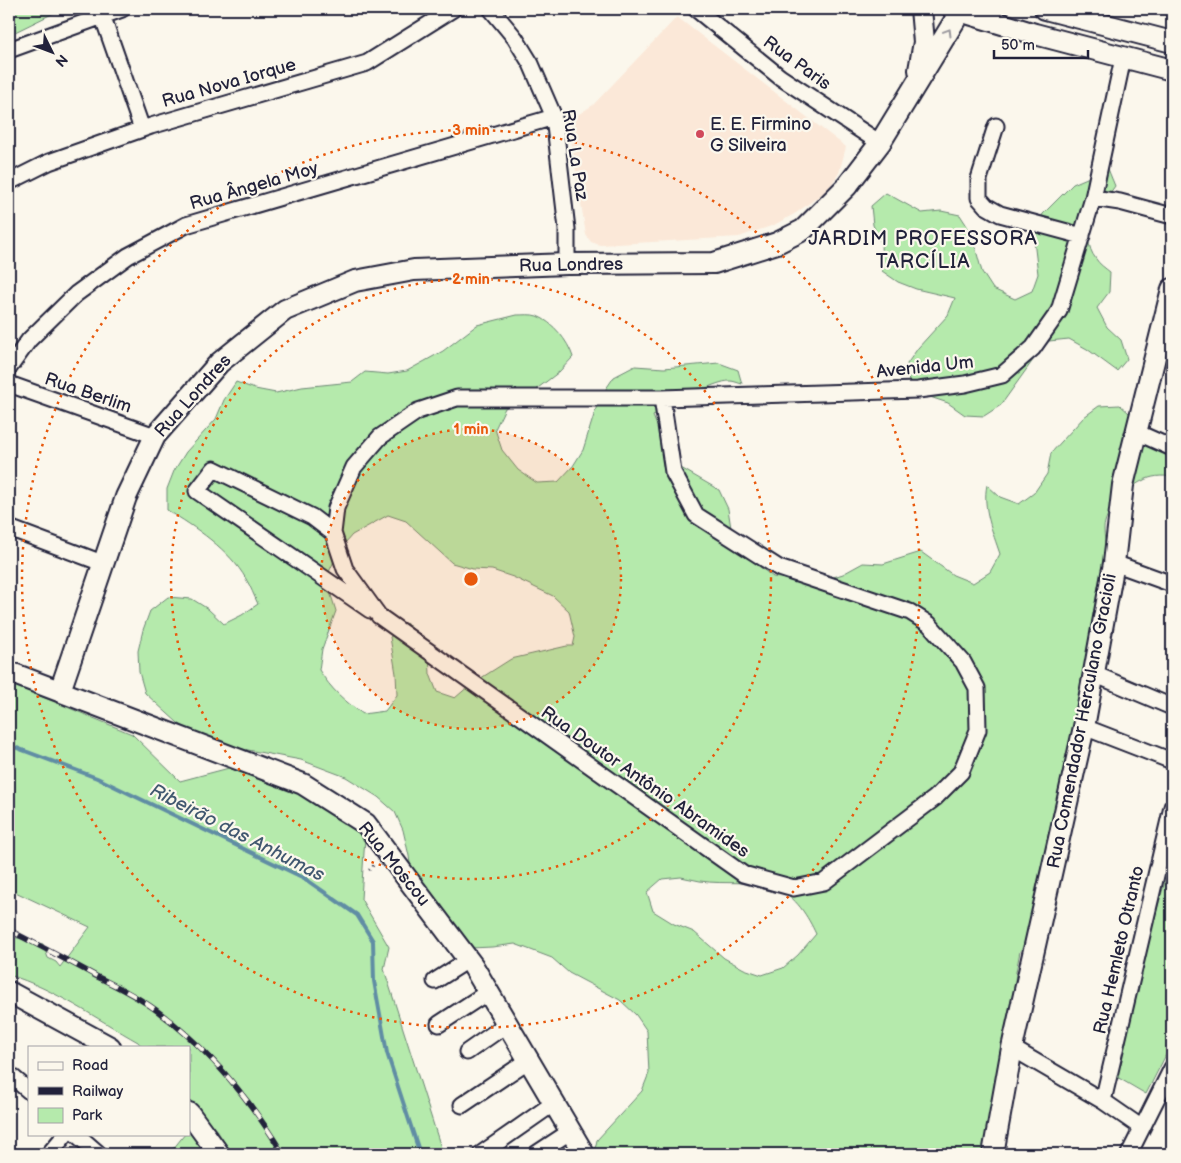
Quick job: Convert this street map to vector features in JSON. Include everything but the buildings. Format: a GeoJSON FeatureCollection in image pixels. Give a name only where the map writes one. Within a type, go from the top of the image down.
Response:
{"type":"FeatureCollection","features":[{"type":"Feature","properties":{"kind":"street"},"geometry":{"type":"LineString","coordinates":[[9,50],[101,12],[122,9]]}},
{"type":"Feature","properties":{"kind":"street","name":"Rua Nova Iorque"},"geometry":{"type":"LineString","coordinates":[[9,182],[49,162],[142,129],[367,63],[453,9]]}},
{"type":"Feature","properties":{"kind":"street","name":"Rua La Paz"},"geometry":{"type":"LineString","coordinates":[[491,9],[515,38],[531,64],[554,118],[567,229],[567,264]]}},
{"type":"Feature","properties":{"kind":"street","name":"Rua Paris"},"geometry":{"type":"LineString","coordinates":[[696,9],[780,77],[880,143]]}},
{"type":"Feature","properties":{"kind":"street"},"geometry":{"type":"LineString","coordinates":[[917,82],[924,42],[921,9]]}},
{"type":"Feature","properties":{"kind":"street"},"geometry":{"type":"LineString","coordinates":[[1045,9],[1172,42]]}},
{"type":"Feature","properties":{"kind":"street"},"geometry":{"type":"LineString","coordinates":[[957,10],[993,15],[1123,58],[1172,70]]}},
{"type":"Feature","properties":{"kind":"street","name":"Rua Londres"},"geometry":{"type":"LineString","coordinates":[[60,691],[126,497],[155,436],[218,363],[284,310],[355,281],[414,270],[567,264],[714,263],[777,243],[803,230],[847,186],[880,143],[957,10]]}},
{"type":"Feature","properties":{"kind":"street"},"geometry":{"type":"LineString","coordinates":[[101,12],[142,129]]}},
{"type":"Feature","properties":{"kind":"street","name":"Avenida Um"},"geometry":{"type":"LineString","coordinates":[[595,398],[662,398],[918,390],[965,384],[1002,375],[1033,348],[1058,311],[1094,198],[1123,58]]}},
{"type":"Feature","properties":{"kind":"street","name":"Rua Ângela Moy"},"geometry":{"type":"LineString","coordinates":[[9,368],[29,340],[76,294],[128,256],[186,226],[554,118]]}},
{"type":"Feature","properties":{"kind":"street"},"geometry":{"type":"LineString","coordinates":[[996,126],[979,179],[979,198],[986,206],[1000,214],[1082,236]]}},
{"type":"Feature","properties":{"kind":"street"},"geometry":{"type":"LineString","coordinates":[[1094,198],[1120,202],[1172,216]]}},
{"type":"Feature","properties":{"kind":"street","name":"Rua Comendador Herculano Gracioli"},"geometry":{"type":"LineString","coordinates":[[993,1154],[1012,1048],[1084,727],[1114,563],[1123,485],[1172,289]]}},
{"type":"Feature","properties":{"kind":"street","name":"Rua Berlim"},"geometry":{"type":"LineString","coordinates":[[9,384],[155,436]]}},
{"type":"Feature","properties":{"kind":"street","name":"Rua Doutor Antônio Abramides"},"geometry":{"type":"LineString","coordinates":[[379,616],[345,569],[333,533],[336,508],[354,467],[380,437],[418,411],[457,398],[595,398]]}},
{"type":"Feature","properties":{"kind":"street","name":"Rua Doutor Antônio Abramides"},"geometry":{"type":"LineString","coordinates":[[333,533],[312,517],[214,468],[197,491],[379,616],[742,874],[794,888],[824,882],[935,798],[961,772],[978,730],[977,688],[963,662],[929,624],[910,612],[779,568],[696,515],[672,472],[662,398]]}},
{"type":"Feature","properties":{"kind":"street"},"geometry":{"type":"LineString","coordinates":[[1136,432],[1172,448]]}},
{"type":"Feature","properties":{"kind":"street"},"geometry":{"type":"LineString","coordinates":[[9,528],[102,563]]}},
{"type":"Feature","properties":{"kind":"street"},"geometry":{"type":"LineString","coordinates":[[1114,563],[1172,584]]}},
{"type":"Feature","properties":{"kind":"street","name":"Rua Moscou"},"geometry":{"type":"LineString","coordinates":[[9,672],[303,784],[366,824],[468,960],[584,1154]]}},
{"type":"Feature","properties":{"kind":"street"},"geometry":{"type":"LineString","coordinates":[[1094,674],[1172,708]]}},
{"type":"Feature","properties":{"kind":"street"},"geometry":{"type":"LineString","coordinates":[[1084,727],[1172,761]]}},
{"type":"Feature","properties":{"kind":"street","name":"Rua Hemleto Otranto"},"geometry":{"type":"LineString","coordinates":[[1103,1101],[1172,807]]}},
{"type":"Feature","properties":{"kind":"street"},"geometry":{"type":"LineString","coordinates":[[436,981],[468,960]]}},
{"type":"Feature","properties":{"kind":"street"},"geometry":{"type":"LineString","coordinates":[[9,992],[108,1046]]}},
{"type":"Feature","properties":{"kind":"street"},"geometry":{"type":"LineString","coordinates":[[439,1024],[488,992]]}},
{"type":"Feature","properties":{"kind":"street"},"geometry":{"type":"LineString","coordinates":[[467,1052],[508,1024]]}},
{"type":"Feature","properties":{"kind":"street"},"geometry":{"type":"LineString","coordinates":[[1012,1048],[1103,1101],[1142,1128]]}},
{"type":"Feature","properties":{"kind":"street"},"geometry":{"type":"LineString","coordinates":[[462,1105],[529,1060]]}},
{"type":"Feature","properties":{"kind":"street"},"geometry":{"type":"LineString","coordinates":[[1129,1154],[1172,1068]]}},
{"type":"Feature","properties":{"kind":"street"},"geometry":{"type":"LineString","coordinates":[[9,1074],[28,1091]]}},
{"type":"Feature","properties":{"kind":"street"},"geometry":{"type":"LineString","coordinates":[[481,1154],[554,1103]]}},
{"type":"Feature","properties":{"kind":"street"},"geometry":{"type":"LineString","coordinates":[[190,1114],[220,1154]]}},
{"type":"Feature","properties":{"kind":"street"},"geometry":{"type":"LineString","coordinates":[[536,1154],[571,1131]]}},
{"type":"Feature","properties":{"kind":"street"},"geometry":{"type":"LineString","coordinates":[[49,1154],[64,1136]]}},
{"type":"Feature","properties":{"kind":"street"},"geometry":{"type":"LineString","coordinates":[[78,1136],[99,1154]]}},
{"type":"Feature","properties":{"kind":"shaded area","name":"E. E. Firmino G Silveira"},"geometry":{"type":"Polygon","coordinates":[[[677,17],[846,147],[839,173],[822,194],[796,213],[774,225],[739,237],[600,245],[591,242],[586,235],[568,121],[593,105],[677,17]]]}},
{"type":"Feature","properties":{"kind":"green space"},"geometry":{"type":"Polygon","coordinates":[[[9,9],[62,9],[9,35],[9,9]]]}},
{"type":"Feature","properties":{"kind":"green space"},"geometry":{"type":"Polygon","coordinates":[[[1108,169],[1115,186],[1097,212],[1090,230],[1089,240],[1091,250],[1096,259],[1110,272],[1109,292],[1097,308],[1107,327],[1121,340],[1127,359],[1117,371],[1087,349],[1069,339],[1049,341],[1001,405],[984,416],[965,415],[948,403],[930,397],[909,384],[907,364],[918,348],[948,315],[955,298],[916,289],[898,282],[882,271],[881,243],[873,225],[871,206],[886,193],[922,213],[941,211],[960,215],[971,232],[982,272],[993,289],[1015,299],[1032,291],[1038,274],[1033,232],[1043,214],[1073,184],[1108,169]]]}},
{"type":"Feature","properties":{"kind":"green space"},"geometry":{"type":"Polygon","coordinates":[[[517,315],[537,316],[554,327],[568,345],[573,357],[559,372],[526,397],[505,408],[495,429],[502,450],[518,470],[537,483],[558,482],[573,466],[583,450],[599,399],[614,377],[635,366],[664,368],[719,363],[738,370],[742,384],[730,381],[714,385],[679,401],[653,416],[666,448],[681,468],[719,490],[728,509],[731,528],[738,545],[751,560],[773,577],[799,581],[824,580],[843,574],[863,563],[883,564],[921,552],[953,575],[973,583],[990,572],[1000,554],[987,511],[987,485],[1000,497],[1019,504],[1034,493],[1047,474],[1051,453],[1084,417],[1099,406],[1120,405],[1137,420],[1148,436],[1172,437],[1172,477],[1153,477],[1136,484],[1117,501],[1105,522],[1105,540],[1113,571],[1025,945],[1020,951],[995,1154],[594,1154],[597,1140],[642,1091],[649,1073],[647,1031],[636,1015],[620,1000],[569,973],[552,958],[515,944],[471,948],[413,885],[403,830],[395,812],[378,797],[346,777],[301,760],[232,747],[194,733],[178,723],[145,693],[139,672],[138,651],[150,611],[168,597],[192,599],[208,609],[224,624],[258,604],[246,579],[231,558],[211,540],[167,510],[167,489],[174,471],[186,452],[216,419],[224,400],[236,382],[255,389],[276,393],[302,387],[352,382],[365,372],[388,374],[407,371],[443,351],[477,325],[517,315]],[[388,515],[352,535],[339,550],[329,572],[330,592],[336,611],[322,649],[319,670],[338,694],[363,714],[385,711],[397,695],[396,674],[390,637],[406,623],[421,636],[429,653],[430,674],[437,692],[455,698],[470,685],[511,659],[573,646],[575,637],[569,611],[553,596],[513,577],[492,570],[473,569],[452,563],[406,521],[388,515]],[[681,877],[662,879],[647,892],[653,911],[674,924],[694,932],[724,958],[744,969],[762,975],[783,968],[798,955],[816,934],[796,902],[777,889],[758,884],[710,882],[681,877]]]}},
{"type":"Feature","properties":{"kind":"green space"},"geometry":{"type":"Polygon","coordinates":[[[9,683],[132,734],[180,781],[229,768],[301,793],[365,837],[361,899],[389,947],[384,969],[443,1154],[232,1154],[218,1132],[190,1100],[190,1046],[141,1046],[138,1042],[75,1005],[42,988],[9,975],[9,936],[43,944],[48,958],[56,962],[60,967],[90,927],[9,889],[9,683]]]}},
{"type":"Feature","properties":{"kind":"green space"},"geometry":{"type":"Polygon","coordinates":[[[1172,857],[1172,1043],[1146,1094],[1110,1073],[1172,857]]]}},
{"type":"Feature","properties":{"kind":"green space"},"geometry":{"type":"Polygon","coordinates":[[[190,1132],[205,1154],[169,1154],[183,1136],[190,1136],[190,1132]]]}},
{"type":"Feature","properties":{"kind":"waterway","name":"Ribeirão das Anhumas"},"geometry":{"type":"LineString","coordinates":[[9,745],[97,778],[304,878],[357,915],[373,941],[374,981],[387,1053],[420,1154]]}},
{"type":"Feature","properties":{"kind":"railway"},"geometry":{"type":"LineString","coordinates":[[9,930],[134,996],[175,1025],[227,1076],[257,1114],[283,1154]]}},
{"type":"Feature","properties":{"kind":"place","name":"E. E. Firmino G Silveira"},"geometry":{"type":"Point","coordinates":[700,134]}},
{"type":"Feature","properties":{"kind":"district","name":"JARDIM PROFESSORA TARCÍLIA"},"geometry":{"type":"Point","coordinates":[923,250]}}]}
